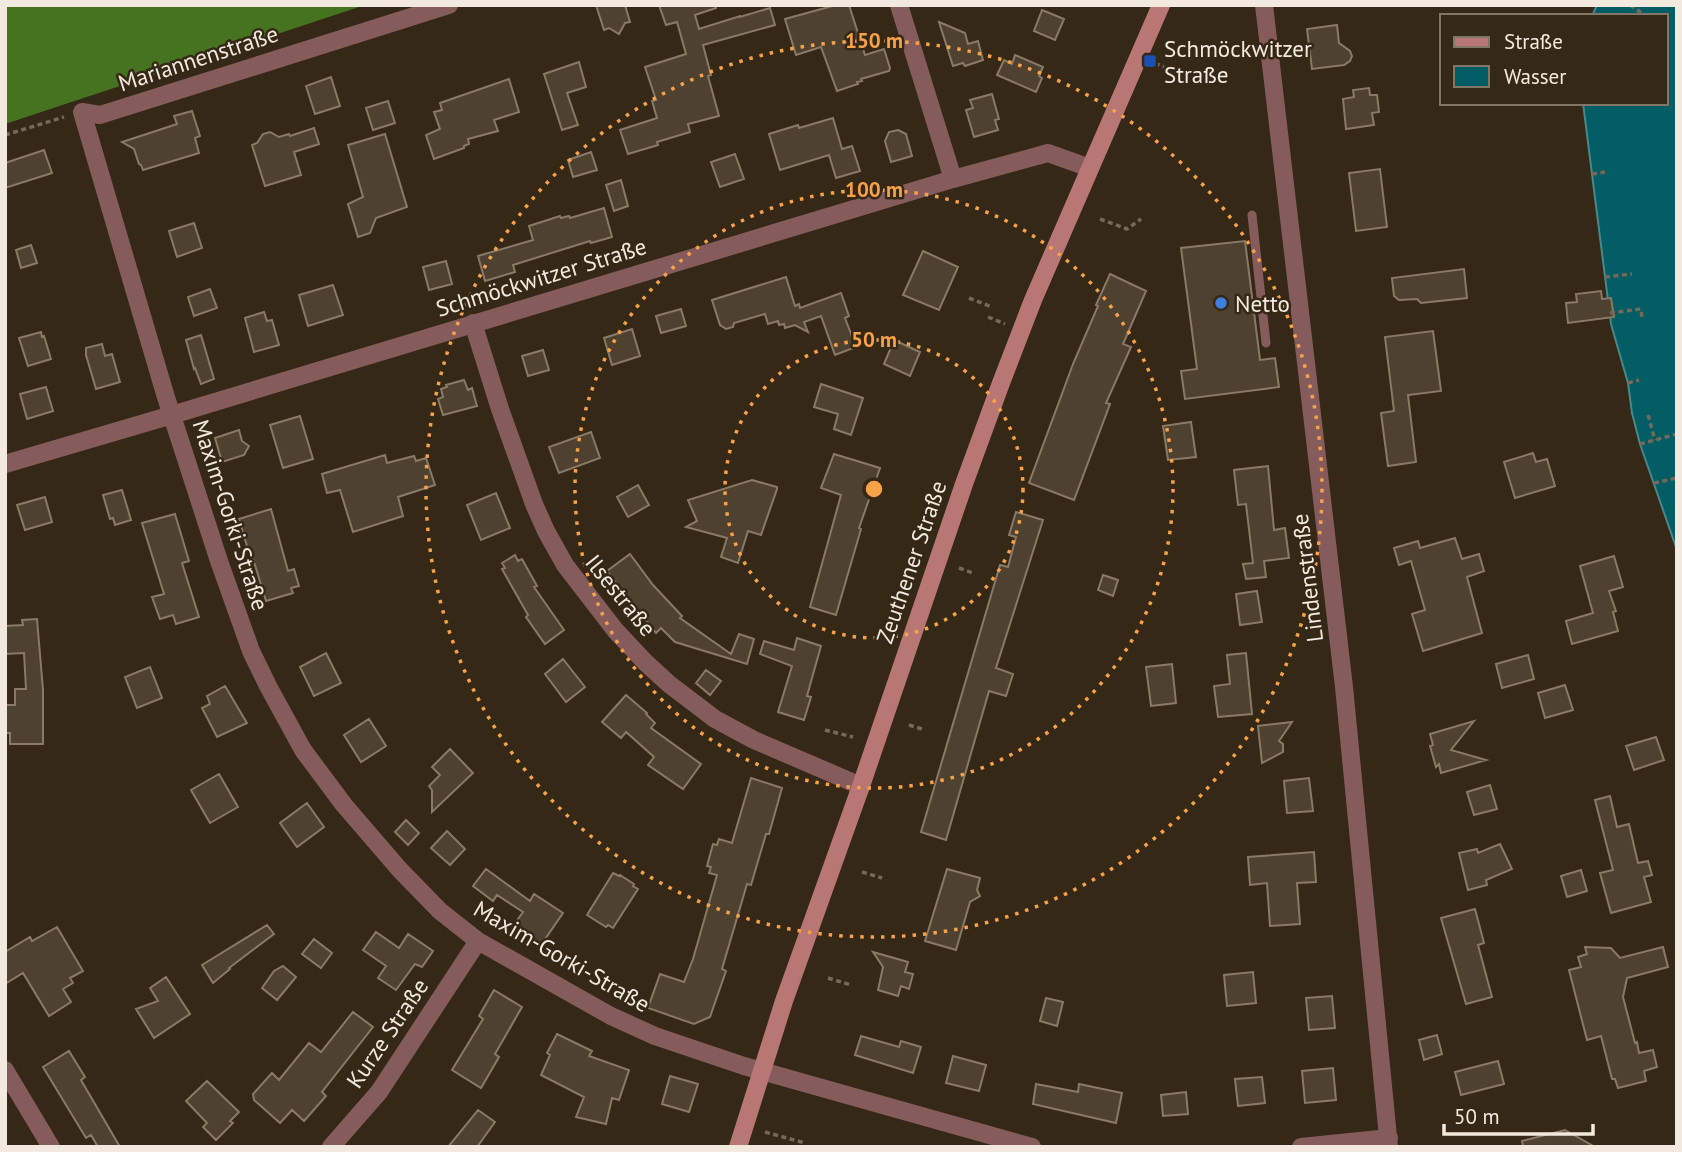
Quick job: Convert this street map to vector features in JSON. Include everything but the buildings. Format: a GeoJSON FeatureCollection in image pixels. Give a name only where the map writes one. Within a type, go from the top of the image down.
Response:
{"type":"FeatureCollection","features":[{"type":"Feature","properties":{"kind":"main road","name":"Zeuthener Straße"},"geometry":{"type":"LineString","coordinates":[[738,1147],[783,1001],[1001,383],[1161,5]]}},
{"type":"Feature","properties":{"kind":"street","name":"Mariannenstraße"},"geometry":{"type":"LineString","coordinates":[[82,112],[100,115],[449,5]]}},
{"type":"Feature","properties":{"kind":"street"},"geometry":{"type":"LineString","coordinates":[[899,5],[953,179]]}},
{"type":"Feature","properties":{"kind":"street","name":"Lindenstraße"},"geometry":{"type":"LineString","coordinates":[[1264,5],[1344,687],[1389,1142]]}},
{"type":"Feature","properties":{"kind":"street","name":"Maxim-Gorki-Straße"},"geometry":{"type":"LineString","coordinates":[[82,112],[172,415],[251,651],[303,750],[344,805],[400,870],[440,911],[478,941],[611,1016],[660,1038],[762,1071],[1032,1147]]}},
{"type":"Feature","properties":{"kind":"street","name":"Schmöckwitzer Straße"},"geometry":{"type":"LineString","coordinates":[[5,464],[953,179],[1048,153],[1090,168]]}},
{"type":"Feature","properties":{"kind":"street","name":"Ilsestraße"},"geometry":{"type":"LineString","coordinates":[[473,323],[500,409],[542,523],[565,565],[615,630],[669,684],[715,719],[754,740],[861,786]]}},
{"type":"Feature","properties":{"kind":"street","name":"Kurze Straße"},"geometry":{"type":"LineString","coordinates":[[331,1147],[379,1092],[478,941]]}},
{"type":"Feature","properties":{"kind":"street"},"geometry":{"type":"LineString","coordinates":[[5,1070],[51,1147]]}},
{"type":"Feature","properties":{"kind":"street"},"geometry":{"type":"LineString","coordinates":[[1301,1147],[1389,1142]]}},
{"type":"Feature","properties":{"kind":"lane"},"geometry":{"type":"LineString","coordinates":[[1252,215],[1266,343]]}},
{"type":"Feature","properties":{"kind":"path"},"geometry":{"type":"LineString","coordinates":[[5,135],[82,112]]}},
{"type":"Feature","properties":{"kind":"path"},"geometry":{"type":"LineString","coordinates":[[1592,174],[1605,172]]}},
{"type":"Feature","properties":{"kind":"path"},"geometry":{"type":"LineString","coordinates":[[1100,219],[1126,229],[1141,219]]}},
{"type":"Feature","properties":{"kind":"path"},"geometry":{"type":"LineString","coordinates":[[1605,277],[1632,274]]}},
{"type":"Feature","properties":{"kind":"path"},"geometry":{"type":"LineString","coordinates":[[969,298],[992,307]]}},
{"type":"Feature","properties":{"kind":"path"},"geometry":{"type":"LineString","coordinates":[[1610,313],[1641,309],[1642,318]]}},
{"type":"Feature","properties":{"kind":"path"},"geometry":{"type":"LineString","coordinates":[[988,317],[1009,326],[1011,321]]}},
{"type":"Feature","properties":{"kind":"path"},"geometry":{"type":"LineString","coordinates":[[1628,383],[1639,380]]}},
{"type":"Feature","properties":{"kind":"path"},"geometry":{"type":"LineString","coordinates":[[1648,415],[1655,440]]}},
{"type":"Feature","properties":{"kind":"path"},"geometry":{"type":"LineString","coordinates":[[1640,444],[1677,434]]}},
{"type":"Feature","properties":{"kind":"path"},"geometry":{"type":"LineString","coordinates":[[1654,483],[1677,478]]}},
{"type":"Feature","properties":{"kind":"path"},"geometry":{"type":"LineString","coordinates":[[959,568],[973,573]]}},
{"type":"Feature","properties":{"kind":"path"},"geometry":{"type":"LineString","coordinates":[[909,725],[925,730]]}},
{"type":"Feature","properties":{"kind":"path"},"geometry":{"type":"LineString","coordinates":[[825,730],[853,737]]}},
{"type":"Feature","properties":{"kind":"path"},"geometry":{"type":"LineString","coordinates":[[862,872],[882,878]]}},
{"type":"Feature","properties":{"kind":"path"},"geometry":{"type":"LineString","coordinates":[[828,978],[851,985]]}},
{"type":"Feature","properties":{"kind":"path"},"geometry":{"type":"LineString","coordinates":[[765,1132],[805,1143]]}},
{"type":"Feature","properties":{"kind":"green space"},"geometry":{"type":"Polygon","coordinates":[[[5,5],[365,5],[5,124],[5,5]]]}},
{"type":"Feature","properties":{"kind":"water"},"geometry":{"type":"Polygon","coordinates":[[[1597,5],[1677,5],[1677,550],[1640,444],[1628,383],[1611,324],[1583,105],[1668,105],[1668,14],[1593,14],[1597,5]]]}},
{"type":"Feature","properties":{"kind":"place","name":"Schmöckwitzer Straße"},"geometry":{"type":"Point","coordinates":[1150,61]}},
{"type":"Feature","properties":{"kind":"place","name":"Netto"},"geometry":{"type":"Point","coordinates":[1221,303]}}]}
